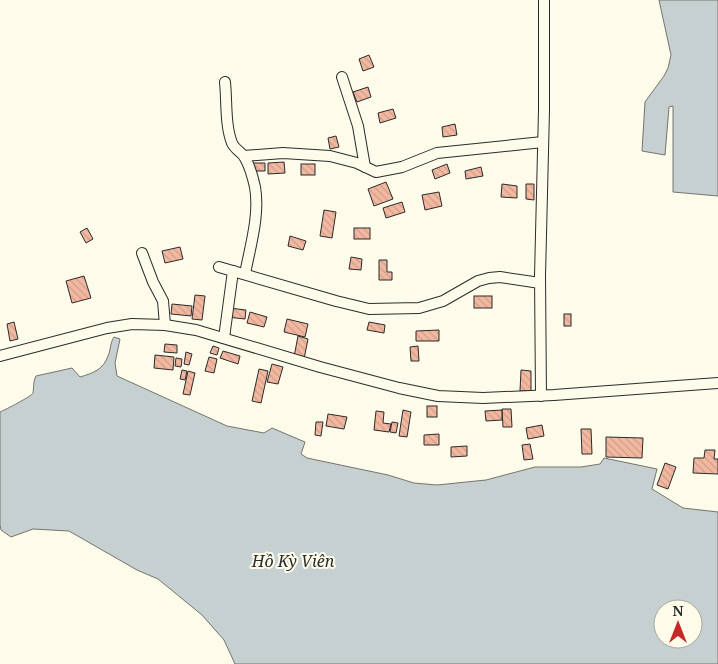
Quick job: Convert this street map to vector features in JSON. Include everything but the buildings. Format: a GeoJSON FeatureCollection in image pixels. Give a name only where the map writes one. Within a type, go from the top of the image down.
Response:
{"type":"FeatureCollection","features":[{"type":"Feature","properties":{"kind":"street"},"geometry":{"type":"LineString","coordinates":[[541,396],[540,283],[544,0]]}},
{"type":"Feature","properties":{"kind":"street"},"geometry":{"type":"LineString","coordinates":[[342,77],[358,126],[365,167]]}},
{"type":"Feature","properties":{"kind":"street"},"geometry":{"type":"LineString","coordinates":[[225,82],[231,141],[234,147],[244,156],[254,186],[256,200],[254,228],[244,274]]}},
{"type":"Feature","properties":{"kind":"street"},"geometry":{"type":"LineString","coordinates":[[244,156],[283,153],[330,156],[357,163],[376,172],[402,167],[437,153],[543,142]]}},
{"type":"Feature","properties":{"kind":"street"},"geometry":{"type":"LineString","coordinates":[[142,253],[153,282],[163,301],[164,325]]}},
{"type":"Feature","properties":{"kind":"street"},"geometry":{"type":"LineString","coordinates":[[218,267],[369,309],[419,308],[443,301],[478,281],[489,278],[500,277],[540,283]]}},
{"type":"Feature","properties":{"kind":"street"},"geometry":{"type":"LineString","coordinates":[[224,338],[233,271]]}},
{"type":"Feature","properties":{"kind":"street"},"geometry":{"type":"LineString","coordinates":[[0,356],[107,328],[132,324],[164,325],[196,330],[328,369],[399,388],[438,396],[483,398],[541,396],[718,383]]}},
{"type":"Feature","properties":{"kind":"water"},"geometry":{"type":"Polygon","coordinates":[[[659,0],[718,0],[718,196],[673,192],[673,106],[669,107],[665,155],[642,151],[645,102],[664,76],[671,55],[659,0]]]}},
{"type":"Feature","properties":{"kind":"water","name":"Hồ Kỳ Viên"},"geometry":{"type":"Polygon","coordinates":[[[114,337],[120,339],[115,363],[117,376],[227,426],[264,433],[272,428],[305,442],[301,454],[307,458],[388,475],[414,483],[437,485],[486,480],[535,467],[581,467],[600,464],[604,458],[657,469],[652,489],[683,508],[718,512],[718,664],[235,664],[224,640],[202,615],[158,579],[137,570],[69,531],[33,529],[11,537],[1,530],[0,412],[32,395],[36,376],[72,368],[80,377],[97,370],[106,361],[114,337]]]}}]}
